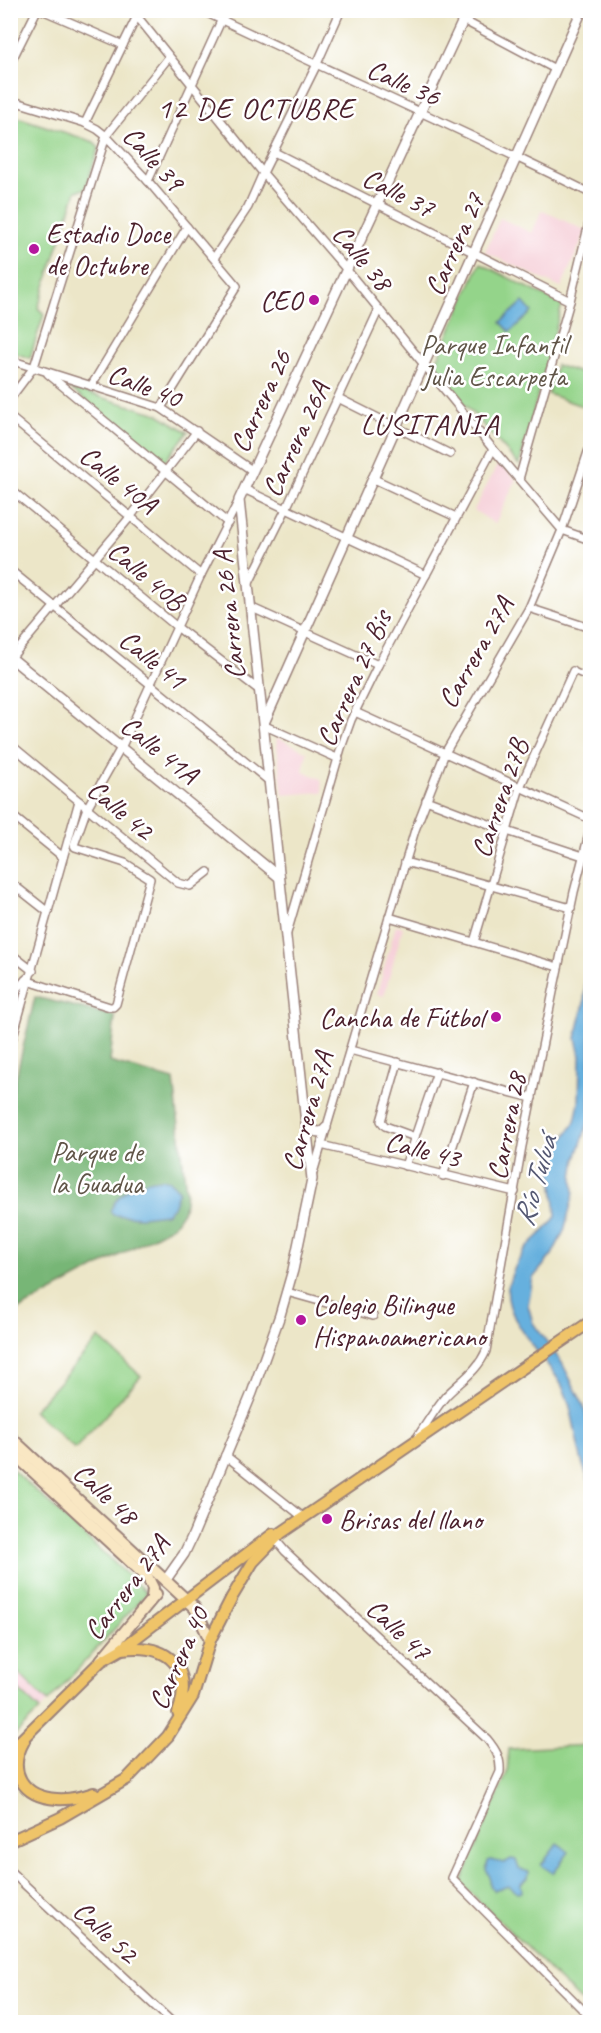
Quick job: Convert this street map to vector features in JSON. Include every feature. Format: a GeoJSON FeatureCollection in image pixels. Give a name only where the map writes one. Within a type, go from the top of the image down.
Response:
{"type":"FeatureCollection","features":[{"type":"Feature","properties":{"kind":"main road","name":"Carrera 40"},"geometry":{"type":"LineString","coordinates":[[100,1661],[120,1650],[276,1536],[591,1322]]}},
{"type":"Feature","properties":{"kind":"main road","name":"Calle 48"},"geometry":{"type":"LineString","coordinates":[[10,1437],[187,1601],[200,1616],[210,1640]]}},
{"type":"Feature","properties":{"kind":"main road","name":"Calle 48"},"geometry":{"type":"LineString","coordinates":[[10,1450],[148,1578],[153,1588],[152,1598]]}},
{"type":"Feature","properties":{"kind":"main road","name":"Carrera 40"},"geometry":{"type":"LineString","coordinates":[[10,1841],[60,1818],[127,1779],[168,1736],[193,1696],[210,1640],[253,1562],[276,1536]]}},
{"type":"Feature","properties":{"kind":"main road","name":"Carrera 27A"},"geometry":{"type":"LineString","coordinates":[[10,1751],[100,1661],[165,1581]]}},
{"type":"Feature","properties":{"kind":"main road"},"geometry":{"type":"LineString","coordinates":[[120,1650],[139,1647],[152,1649],[172,1659],[178,1667],[184,1690],[182,1702],[168,1736]]}},
{"type":"Feature","properties":{"kind":"main road"},"geometry":{"type":"LineString","coordinates":[[22,1784],[18,1777],[17,1759],[19,1750],[29,1733]]}},
{"type":"Feature","properties":{"kind":"main road"},"geometry":{"type":"LineString","coordinates":[[10,1774],[29,1790],[47,1798],[67,1799],[96,1793],[127,1779]]}},
{"type":"Feature","properties":{"kind":"street"},"geometry":{"type":"LineString","coordinates":[[10,64],[37,10]]}},
{"type":"Feature","properties":{"kind":"street"},"geometry":{"type":"LineString","coordinates":[[42,10],[123,45]]}},
{"type":"Feature","properties":{"kind":"street","name":"Calle 36"},"geometry":{"type":"LineString","coordinates":[[201,10],[316,66],[591,193]]}},
{"type":"Feature","properties":{"kind":"street"},"geometry":{"type":"LineString","coordinates":[[148,181],[226,10]]}},
{"type":"Feature","properties":{"kind":"street"},"geometry":{"type":"LineString","coordinates":[[214,258],[248,207],[262,173],[342,10]]}},
{"type":"Feature","properties":{"kind":"street","name":"Carrera 26"},"geometry":{"type":"LineString","coordinates":[[27,981],[110,1007],[116,1004],[150,879],[125,863],[75,848],[87,808],[122,746],[152,684],[201,575],[228,524],[468,10]]}},
{"type":"Feature","properties":{"kind":"street","name":"Carrera 27"},"geometry":{"type":"LineString","coordinates":[[263,725],[582,10]]}},
{"type":"Feature","properties":{"kind":"street"},"geometry":{"type":"LineString","coordinates":[[85,123],[136,13]]}},
{"type":"Feature","properties":{"kind":"street","name":"Calle 38"},"geometry":{"type":"LineString","coordinates":[[136,13],[262,173],[346,269],[562,530]]}},
{"type":"Feature","properties":{"kind":"street"},"geometry":{"type":"LineString","coordinates":[[463,20],[555,69]]}},
{"type":"Feature","properties":{"kind":"street"},"geometry":{"type":"LineString","coordinates":[[10,399],[34,368],[106,136],[169,57]]}},
{"type":"Feature","properties":{"kind":"street","name":"Calle 39"},"geometry":{"type":"LineString","coordinates":[[10,100],[85,123],[106,136],[148,181],[237,286],[161,408]]}},
{"type":"Feature","properties":{"kind":"street","name":"Calle 37"},"geometry":{"type":"LineString","coordinates":[[273,152],[570,301]]}},
{"type":"Feature","properties":{"kind":"street"},"geometry":{"type":"LineString","coordinates":[[519,479],[591,219]]}},
{"type":"Feature","properties":{"kind":"street"},"geometry":{"type":"LineString","coordinates":[[91,386],[187,227]]}},
{"type":"Feature","properties":{"kind":"street","name":"Carrera 26A"},"geometry":{"type":"LineString","coordinates":[[248,585],[379,309]]}},
{"type":"Feature","properties":{"kind":"street","name":"Calle 40"},"geometry":{"type":"LineString","coordinates":[[10,360],[161,408],[253,471]]}},
{"type":"Feature","properties":{"kind":"street"},"geometry":{"type":"LineString","coordinates":[[44,371],[228,524]]}},
{"type":"Feature","properties":{"kind":"street"},"geometry":{"type":"LineString","coordinates":[[68,390],[72,380]]}},
{"type":"Feature","properties":{"kind":"street"},"geometry":{"type":"LineString","coordinates":[[338,398],[450,454]]}},
{"type":"Feature","properties":{"kind":"street","name":"Calle 40A"},"geometry":{"type":"LineString","coordinates":[[10,417],[201,575]]}},
{"type":"Feature","properties":{"kind":"street"},"geometry":{"type":"LineString","coordinates":[[11,658],[131,516],[197,431]]}},
{"type":"Feature","properties":{"kind":"street","name":"Carrera 27A"},"geometry":{"type":"LineString","coordinates":[[165,1581],[189,1545],[252,1393],[286,1292],[321,1145],[405,862],[426,800],[445,753],[529,608],[562,530],[591,446]]}},
{"type":"Feature","properties":{"kind":"street","name":"Carrera 27 Bis"},"geometry":{"type":"LineString","coordinates":[[286,939],[355,712],[493,449]]}},
{"type":"Feature","properties":{"kind":"street"},"geometry":{"type":"LineString","coordinates":[[372,478],[456,517]]}},
{"type":"Feature","properties":{"kind":"street","name":"Calle 40B"},"geometry":{"type":"LineString","coordinates":[[10,489],[177,627],[259,690]]}},
{"type":"Feature","properties":{"kind":"street"},"geometry":{"type":"LineString","coordinates":[[244,489],[426,575]]}},
{"type":"Feature","properties":{"kind":"street","name":"Carrera 26 A"},"geometry":{"type":"LineString","coordinates":[[239,500],[312,1179]]}},
{"type":"Feature","properties":{"kind":"street"},"geometry":{"type":"LineString","coordinates":[[562,530],[591,540]]}},
{"type":"Feature","properties":{"kind":"street","name":"Calle 41"},"geometry":{"type":"LineString","coordinates":[[10,570],[269,781]]}},
{"type":"Feature","properties":{"kind":"street"},"geometry":{"type":"LineString","coordinates":[[250,607],[378,665]]}},
{"type":"Feature","properties":{"kind":"street"},"geometry":{"type":"LineString","coordinates":[[529,608],[591,628]]}},
{"type":"Feature","properties":{"kind":"street","name":"Calle 41A"},"geometry":{"type":"LineString","coordinates":[[11,658],[122,746],[279,877]]}},
{"type":"Feature","properties":{"kind":"street"},"geometry":{"type":"LineString","coordinates":[[573,671],[591,678]]}},
{"type":"Feature","properties":{"kind":"street","name":"Carrera 27B"},"geometry":{"type":"LineString","coordinates":[[474,942],[520,787],[573,671]]}},
{"type":"Feature","properties":{"kind":"street"},"geometry":{"type":"LineString","coordinates":[[355,712],[591,819]]}},
{"type":"Feature","properties":{"kind":"street"},"geometry":{"type":"LineString","coordinates":[[263,725],[339,759]]}},
{"type":"Feature","properties":{"kind":"street","name":"Calle 42"},"geometry":{"type":"LineString","coordinates":[[10,744],[182,886],[190,886],[208,872]]}},
{"type":"Feature","properties":{"kind":"street"},"geometry":{"type":"LineString","coordinates":[[426,800],[507,831],[583,856]]}},
{"type":"Feature","properties":{"kind":"street"},"geometry":{"type":"LineString","coordinates":[[10,997],[27,981],[33,971],[79,801]]}},
{"type":"Feature","properties":{"kind":"street"},"geometry":{"type":"LineString","coordinates":[[10,814],[63,857]]}},
{"type":"Feature","properties":{"kind":"street","name":"Carrera 28"},"geometry":{"type":"LineString","coordinates":[[413,1443],[443,1399],[472,1374],[486,1352],[558,967],[591,830]]}},
{"type":"Feature","properties":{"kind":"street"},"geometry":{"type":"LineString","coordinates":[[405,862],[571,908]]}},
{"type":"Feature","properties":{"kind":"street"},"geometry":{"type":"LineString","coordinates":[[10,882],[48,912]]}},
{"type":"Feature","properties":{"kind":"street"},"geometry":{"type":"LineString","coordinates":[[389,917],[558,967]]}},
{"type":"Feature","properties":{"kind":"street"},"geometry":{"type":"LineString","coordinates":[[10,953],[33,971]]}},
{"type":"Feature","properties":{"kind":"street"},"geometry":{"type":"LineString","coordinates":[[10,1047],[27,981]]}},
{"type":"Feature","properties":{"kind":"street"},"geometry":{"type":"LineString","coordinates":[[351,1050],[532,1098]]}},
{"type":"Feature","properties":{"kind":"street"},"geometry":{"type":"LineString","coordinates":[[398,1062],[381,1121],[385,1126],[415,1137]]}},
{"type":"Feature","properties":{"kind":"street"},"geometry":{"type":"LineString","coordinates":[[405,1166],[437,1072]]}},
{"type":"Feature","properties":{"kind":"street"},"geometry":{"type":"LineString","coordinates":[[443,1176],[474,1082]]}},
{"type":"Feature","properties":{"kind":"street"},"geometry":{"type":"LineString","coordinates":[[306,1124],[309,1129],[316,1132],[322,1132],[326,1128]]}},
{"type":"Feature","properties":{"kind":"street","name":"Calle 43"},"geometry":{"type":"LineString","coordinates":[[321,1145],[515,1192]]}},
{"type":"Feature","properties":{"kind":"street"},"geometry":{"type":"LineString","coordinates":[[286,1292],[373,1316]]}},
{"type":"Feature","properties":{"kind":"street"},"geometry":{"type":"LineString","coordinates":[[225,1455],[304,1518]]}},
{"type":"Feature","properties":{"kind":"street","name":"Calle 47"},"geometry":{"type":"LineString","coordinates":[[276,1536],[285,1551],[487,1739],[498,1755],[501,1762],[500,1772],[452,1878],[591,2018]]}},
{"type":"Feature","properties":{"kind":"street","name":"Calle 52"},"geometry":{"type":"LineString","coordinates":[[10,1871],[172,2022]]}},
{"type":"Feature","properties":{"kind":"shaded area"},"geometry":{"type":"Polygon","coordinates":[[[542,210],[586,231],[561,288],[485,252],[500,218],[532,233],[542,210]]]}},
{"type":"Feature","properties":{"kind":"shaded area"},"geometry":{"type":"Polygon","coordinates":[[[499,462],[516,480],[495,524],[474,510],[499,462]]]}},
{"type":"Feature","properties":{"kind":"shaded area"},"geometry":{"type":"Polygon","coordinates":[[[276,737],[307,752],[303,771],[321,779],[323,792],[283,795],[276,737]]]}},
{"type":"Feature","properties":{"kind":"shaded area"},"geometry":{"type":"Polygon","coordinates":[[[396,925],[403,927],[384,996],[377,994],[396,925]]]}},
{"type":"Feature","properties":{"kind":"shaded area"},"geometry":{"type":"Polygon","coordinates":[[[10,1666],[48,1702],[11,1739],[10,1739],[10,1666]]]}},
{"type":"Feature","properties":{"kind":"green space","name":"Estadio Doce de Octubre"},"geometry":{"type":"Polygon","coordinates":[[[11,115],[94,142],[99,148],[85,189],[76,191],[38,308],[44,314],[30,358],[11,352],[11,115]]]}},
{"type":"Feature","properties":{"kind":"green space","name":"Parque Infantil Julia Escarpeta"},"geometry":{"type":"Polygon","coordinates":[[[480,263],[562,305],[519,465],[433,369],[480,263]]]}},
{"type":"Feature","properties":{"kind":"green space"},"geometry":{"type":"Polygon","coordinates":[[[556,365],[590,376],[590,409],[548,394],[556,365]]]}},
{"type":"Feature","properties":{"kind":"green space"},"geometry":{"type":"Polygon","coordinates":[[[70,388],[158,414],[188,432],[163,464],[70,388]]]}},
{"type":"Feature","properties":{"kind":"green space","name":"Parque de la Guadua"},"geometry":{"type":"Polygon","coordinates":[[[35,997],[115,1016],[110,1062],[174,1080],[186,1191],[184,1210],[173,1226],[11,1314],[11,1098],[35,997]]]}},
{"type":"Feature","properties":{"kind":"green space"},"geometry":{"type":"Polygon","coordinates":[[[99,1338],[141,1376],[75,1449],[33,1411],[99,1338]]]}},
{"type":"Feature","properties":{"kind":"green space"},"geometry":{"type":"Polygon","coordinates":[[[11,1468],[147,1593],[48,1702],[11,1666],[11,1468]]]}},
{"type":"Feature","properties":{"kind":"green space"},"geometry":{"type":"Polygon","coordinates":[[[10,1682],[40,1710],[11,1739],[10,1739],[10,1682]]]}},
{"type":"Feature","properties":{"kind":"green space"},"geometry":{"type":"Polygon","coordinates":[[[590,1745],[590,2010],[461,1883],[507,1773],[509,1749],[590,1745]]]}},
{"type":"Feature","properties":{"kind":"water"},"geometry":{"type":"Polygon","coordinates":[[[523,302],[532,312],[510,332],[501,322],[523,302]]]}},
{"type":"Feature","properties":{"kind":"water","name":"Río Tuluá"},"geometry":{"type":"Polygon","coordinates":[[[590,950],[590,1117],[576,1159],[573,1177],[574,1193],[564,1231],[552,1255],[533,1278],[528,1305],[533,1323],[562,1363],[583,1404],[590,1429],[590,1484],[582,1461],[567,1397],[558,1379],[516,1320],[508,1295],[509,1283],[521,1257],[556,1216],[551,1165],[557,1150],[575,1121],[579,1103],[580,1056],[576,1038],[584,1003],[590,950]]]}},
{"type":"Feature","properties":{"kind":"water"},"geometry":{"type":"Polygon","coordinates":[[[161,1179],[170,1181],[179,1190],[173,1207],[166,1214],[141,1217],[113,1215],[110,1211],[124,1192],[137,1184],[161,1179]]]}},
{"type":"Feature","properties":{"kind":"water"},"geometry":{"type":"Polygon","coordinates":[[[558,1843],[569,1852],[553,1873],[541,1865],[558,1843]]]}},
{"type":"Feature","properties":{"kind":"water"},"geometry":{"type":"Polygon","coordinates":[[[511,1859],[516,1860],[519,1869],[529,1872],[528,1878],[521,1884],[522,1892],[517,1893],[508,1886],[494,1891],[486,1870],[488,1861],[504,1863],[511,1859]]]}},
{"type":"Feature","properties":{"kind":"place","name":"Estadio Doce de Octubre"},"geometry":{"type":"Point","coordinates":[34,249]}},
{"type":"Feature","properties":{"kind":"place","name":"CEO"},"geometry":{"type":"Point","coordinates":[314,300]}},
{"type":"Feature","properties":{"kind":"place","name":"Cancha de Fútbol"},"geometry":{"type":"Point","coordinates":[496,1017]}},
{"type":"Feature","properties":{"kind":"place","name":"Colegio Bilingue Hispanoamericano"},"geometry":{"type":"Point","coordinates":[301,1320]}},
{"type":"Feature","properties":{"kind":"place","name":"Brisas del llano"},"geometry":{"type":"Point","coordinates":[327,1519]}},
{"type":"Feature","properties":{"kind":"district","name":"12 DE OCTUBRE"},"geometry":{"type":"Point","coordinates":[256,108]}},
{"type":"Feature","properties":{"kind":"district","name":"LUSITANIA"},"geometry":{"type":"Point","coordinates":[430,424]}}]}
